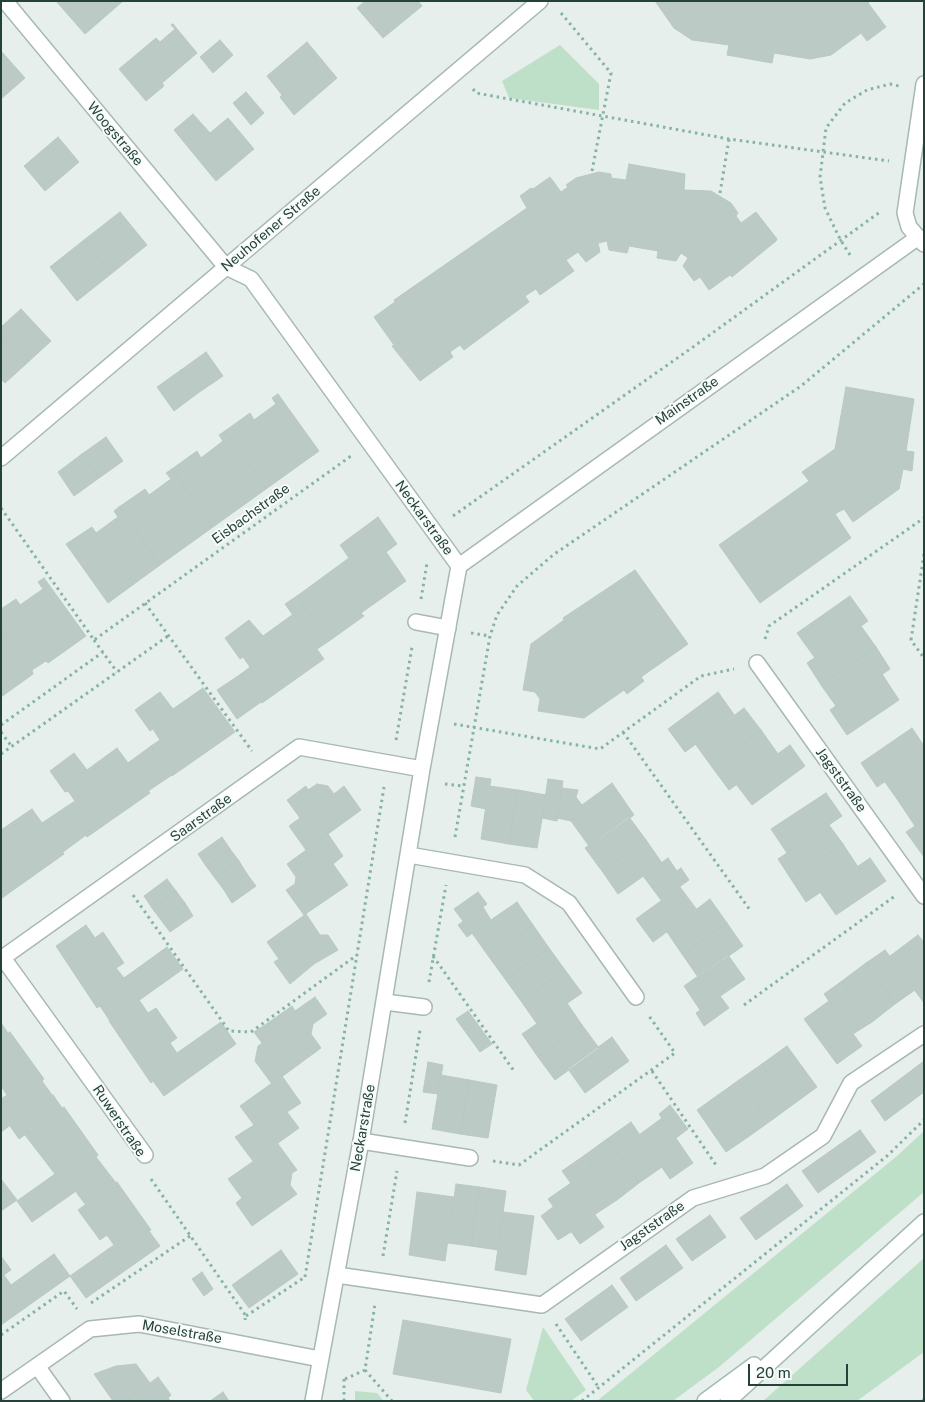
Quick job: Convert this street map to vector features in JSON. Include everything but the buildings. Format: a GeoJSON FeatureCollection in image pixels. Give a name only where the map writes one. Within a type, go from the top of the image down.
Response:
{"type":"FeatureCollection","features":[{"type":"Feature","properties":{"kind":"street","name":"Woogstraße"},"geometry":{"type":"LineString","coordinates":[[5,1],[226,267]]}},
{"type":"Feature","properties":{"kind":"street","name":"Neuhofener Straße"},"geometry":{"type":"LineString","coordinates":[[1,458],[540,1]]}},
{"type":"Feature","properties":{"kind":"street"},"geometry":{"type":"LineString","coordinates":[[920,241],[909,228],[905,213],[923,87]]}},
{"type":"Feature","properties":{"kind":"street","name":"Mainstraße"},"geometry":{"type":"LineString","coordinates":[[459,566],[597,465],[864,276],[920,241]]}},
{"type":"Feature","properties":{"kind":"street","name":"Neckarstraße"},"geometry":{"type":"LineString","coordinates":[[226,267],[251,279],[459,566],[422,769],[361,1141],[313,1401]]}},
{"type":"Feature","properties":{"kind":"street"},"geometry":{"type":"LineString","coordinates":[[416,622],[448,628]]}},
{"type":"Feature","properties":{"kind":"street","name":"Jagststraße"},"geometry":{"type":"LineString","coordinates":[[757,663],[924,896]]}},
{"type":"Feature","properties":{"kind":"street","name":"Saarstraße"},"geometry":{"type":"LineString","coordinates":[[2,959],[299,748],[422,769]]}},
{"type":"Feature","properties":{"kind":"street"},"geometry":{"type":"LineString","coordinates":[[409,855],[526,874],[569,903],[636,997]]}},
{"type":"Feature","properties":{"kind":"street","name":"Ruwerstraße"},"geometry":{"type":"LineString","coordinates":[[2,959],[145,1155]]}},
{"type":"Feature","properties":{"kind":"street"},"geometry":{"type":"LineString","coordinates":[[385,1002],[424,1007]]}},
{"type":"Feature","properties":{"kind":"street","name":"Jagststraße"},"geometry":{"type":"LineString","coordinates":[[542,1304],[693,1198],[730,1185],[765,1176],[823,1136],[852,1083],[924,1034]]}},
{"type":"Feature","properties":{"kind":"street"},"geometry":{"type":"LineString","coordinates":[[361,1141],[470,1158]]}},
{"type":"Feature","properties":{"kind":"street"},"geometry":{"type":"LineString","coordinates":[[728,1401],[924,1222]]}},
{"type":"Feature","properties":{"kind":"street"},"geometry":{"type":"LineString","coordinates":[[337,1275],[542,1304]]}},
{"type":"Feature","properties":{"kind":"street","name":"Moselstraße"},"geometry":{"type":"LineString","coordinates":[[90,1328],[139,1324],[320,1359]]}},
{"type":"Feature","properties":{"kind":"street"},"geometry":{"type":"LineString","coordinates":[[705,1401],[808,1326]]}},
{"type":"Feature","properties":{"kind":"street"},"geometry":{"type":"LineString","coordinates":[[1,1391],[90,1328]]}},
{"type":"Feature","properties":{"kind":"street"},"geometry":{"type":"LineString","coordinates":[[37,1366],[62,1401]]}},
{"type":"Feature","properties":{"kind":"path"},"geometry":{"type":"LineString","coordinates":[[556,7],[611,73],[592,172]]}},
{"type":"Feature","properties":{"kind":"path"},"geometry":{"type":"LineString","coordinates":[[458,71],[476,93],[729,139],[911,165]]}},
{"type":"Feature","properties":{"kind":"path"},"geometry":{"type":"LineString","coordinates":[[864,276],[840,239],[825,208],[820,177],[826,128],[845,103],[866,90],[890,84],[923,87]]}},
{"type":"Feature","properties":{"kind":"path"},"geometry":{"type":"LineString","coordinates":[[720,193],[729,139]]}},
{"type":"Feature","properties":{"kind":"path"},"geometry":{"type":"LineString","coordinates":[[239,1342],[246,1316],[305,1277],[388,763],[396,743],[433,530],[693,347],[840,239],[883,210],[905,213]]}},
{"type":"Feature","properties":{"kind":"path"},"geometry":{"type":"LineString","coordinates":[[392,1401],[365,1370],[424,1007],[490,636],[497,615],[517,586],[576,539],[801,386],[924,284]]}},
{"type":"Feature","properties":{"kind":"path","name":"Eisbachstraße"},"geometry":{"type":"LineString","coordinates":[[94,640],[370,442]]}},
{"type":"Feature","properties":{"kind":"path"},"geometry":{"type":"LineString","coordinates":[[1,508],[117,672]]}},
{"type":"Feature","properties":{"kind":"path"},"geometry":{"type":"LineString","coordinates":[[431,720],[600,748],[701,676],[757,663],[769,626],[924,518]]}},
{"type":"Feature","properties":{"kind":"path"},"geometry":{"type":"LineString","coordinates":[[924,554],[911,640],[924,658]]}},
{"type":"Feature","properties":{"kind":"path"},"geometry":{"type":"LineString","coordinates":[[145,604],[266,771]]}},
{"type":"Feature","properties":{"kind":"path"},"geometry":{"type":"LineString","coordinates":[[1,754],[168,636]]}},
{"type":"Feature","properties":{"kind":"path"},"geometry":{"type":"LineString","coordinates":[[1,725],[103,652]]}},
{"type":"Feature","properties":{"kind":"path"},"geometry":{"type":"LineString","coordinates":[[1,732],[12,747]]}},
{"type":"Feature","properties":{"kind":"path"},"geometry":{"type":"LineString","coordinates":[[623,732],[750,910]]}},
{"type":"Feature","properties":{"kind":"path"},"geometry":{"type":"LineString","coordinates":[[120,876],[229,1031],[251,1032],[357,955]]}},
{"type":"Feature","properties":{"kind":"path"},"geometry":{"type":"LineString","coordinates":[[744,1005],[914,883]]}},
{"type":"Feature","properties":{"kind":"path"},"geometry":{"type":"LineString","coordinates":[[433,956],[514,1071]]}},
{"type":"Feature","properties":{"kind":"path"},"geometry":{"type":"LineString","coordinates":[[470,1158],[519,1165],[675,1053],[636,997]]}},
{"type":"Feature","properties":{"kind":"path"},"geometry":{"type":"LineString","coordinates":[[652,1070],[730,1185]]}},
{"type":"Feature","properties":{"kind":"path"},"geometry":{"type":"LineString","coordinates":[[582,1401],[887,1156],[924,1120]]}},
{"type":"Feature","properties":{"kind":"path","name":"Ruwerstraße"},"geometry":{"type":"LineString","coordinates":[[145,1155],[152,1182],[246,1316]]}},
{"type":"Feature","properties":{"kind":"path"},"geometry":{"type":"LineString","coordinates":[[78,1312],[190,1236]]}},
{"type":"Feature","properties":{"kind":"path"},"geometry":{"type":"LineString","coordinates":[[1,1335],[64,1291],[90,1328]]}},
{"type":"Feature","properties":{"kind":"path"},"geometry":{"type":"LineString","coordinates":[[542,1304],[599,1388]]}},
{"type":"Feature","properties":{"kind":"path"},"geometry":{"type":"LineString","coordinates":[[344,1379],[365,1370]]}},
{"type":"Feature","properties":{"kind":"green space"},"geometry":{"type":"Polygon","coordinates":[[[560,45],[599,84],[599,110],[509,98],[502,81],[560,45]]]}},
{"type":"Feature","properties":{"kind":"green space"},"geometry":{"type":"Polygon","coordinates":[[[924,1131],[924,1192],[719,1367],[673,1401],[597,1401],[897,1156],[924,1131]]]}},
{"type":"Feature","properties":{"kind":"green space"},"geometry":{"type":"Polygon","coordinates":[[[924,1258],[924,1352],[857,1401],[763,1401],[924,1258]]]}},
{"type":"Feature","properties":{"kind":"green space"},"geometry":{"type":"Polygon","coordinates":[[[543,1327],[586,1390],[571,1401],[534,1401],[526,1390],[543,1327]]]}},
{"type":"Feature","properties":{"kind":"green space"},"geometry":{"type":"Polygon","coordinates":[[[355,1391],[377,1393],[384,1401],[355,1401],[355,1391]]]}}]}
